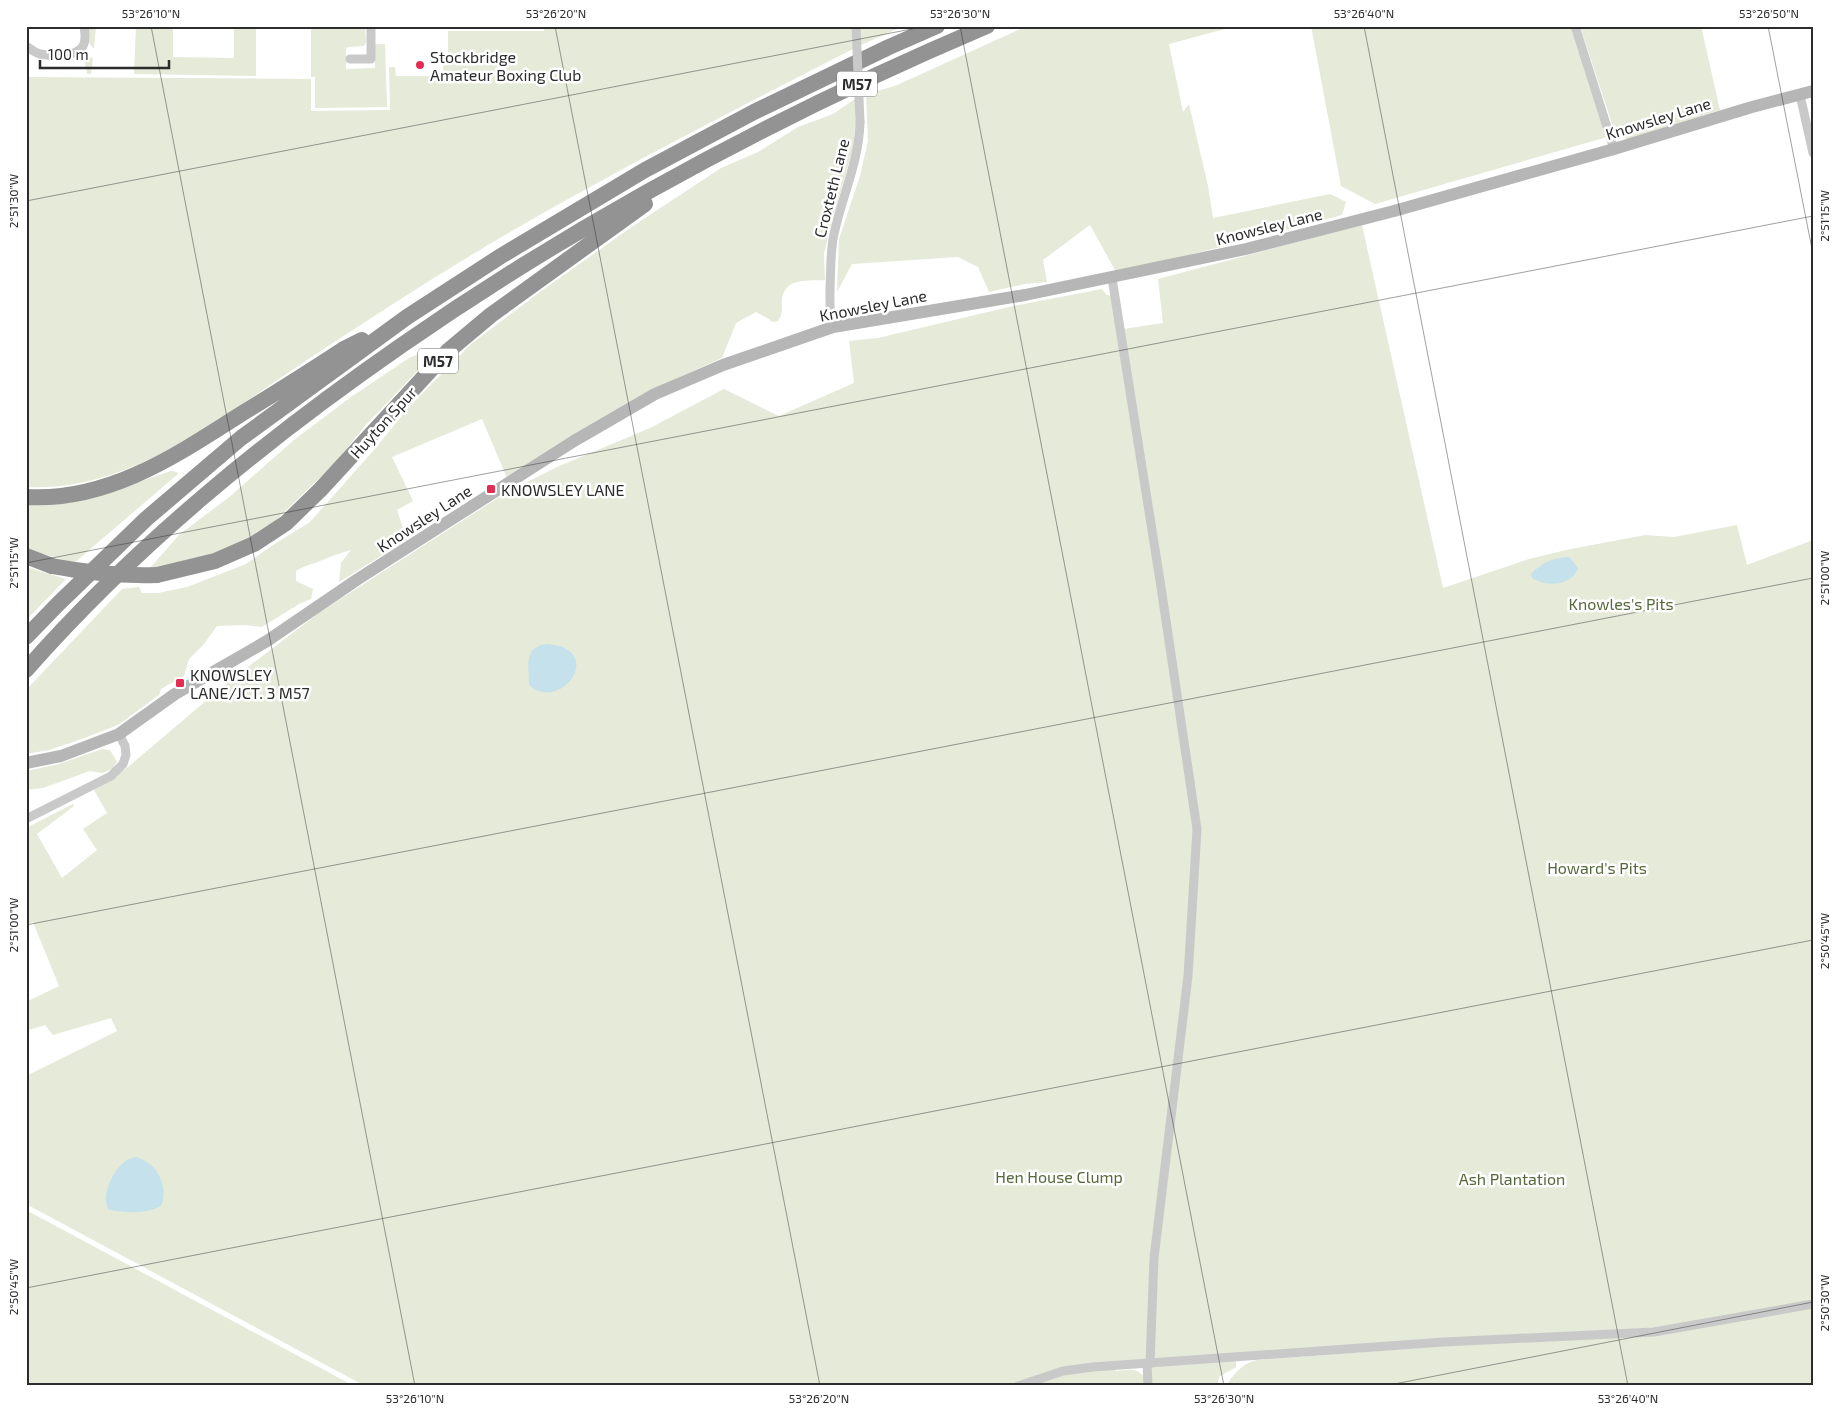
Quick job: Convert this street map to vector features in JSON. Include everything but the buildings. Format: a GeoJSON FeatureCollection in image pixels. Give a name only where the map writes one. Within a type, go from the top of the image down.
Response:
{"type":"FeatureCollection","features":[{"type":"Feature","properties":{"kind":"highway","name":"M57"},"geometry":{"type":"LineString","coordinates":[[26,638],[58,604],[146,519],[241,438],[407,317],[502,256],[645,170],[754,112],[936,26]]}},
{"type":"Feature","properties":{"kind":"highway","name":"M57"},"geometry":{"type":"LineString","coordinates":[[26,670],[82,610],[162,531],[331,395],[446,314],[615,210],[730,147],[907,60],[987,26]]}},
{"type":"Feature","properties":{"kind":"highway","name":"Huyton Spur"},"geometry":{"type":"LineString","coordinates":[[26,556],[52,566],[95,574],[121,576],[157,575],[215,561],[254,544],[286,523],[320,490],[448,351],[491,315],[633,212],[730,147]]}},
{"type":"Feature","properties":{"kind":"highway","name":"M57"},"geometry":{"type":"LineString","coordinates":[[26,497],[83,493],[130,478],[180,454],[344,349],[407,317]]}},
{"type":"Feature","properties":{"kind":"main road","name":"Knowsley Lane"},"geometry":{"type":"LineString","coordinates":[[26,763],[61,756],[118,734],[175,694],[267,640],[358,579],[574,441],[655,394],[723,365],[833,327],[1025,295],[1256,247],[1394,211],[1813,91]]}},
{"type":"Feature","properties":{"kind":"street"},"geometry":{"type":"LineString","coordinates":[[26,46],[38,54],[65,55],[75,52],[83,46],[84,26]]}},
{"type":"Feature","properties":{"kind":"street"},"geometry":{"type":"LineString","coordinates":[[350,59],[370,59],[371,26]]}},
{"type":"Feature","properties":{"kind":"street","name":"Croxteth Lane"},"geometry":{"type":"LineString","coordinates":[[833,327],[830,310],[831,250],[837,221],[859,147],[860,122],[856,26]]}},
{"type":"Feature","properties":{"kind":"street"},"geometry":{"type":"LineString","coordinates":[[1575,26],[1614,149]]}},
{"type":"Feature","properties":{"kind":"street"},"geometry":{"type":"LineString","coordinates":[[1800,95],[1813,153]]}},
{"type":"Feature","properties":{"kind":"street"},"geometry":{"type":"LineString","coordinates":[[1112,278],[1197,829],[1188,976],[1154,1258],[1148,1386]]}},
{"type":"Feature","properties":{"kind":"street"},"geometry":{"type":"LineString","coordinates":[[26,819],[111,776],[123,764],[126,755],[125,746],[118,734]]}},
{"type":"Feature","properties":{"kind":"street"},"geometry":{"type":"LineString","coordinates":[[1018,1386],[1068,1370],[1444,1342],[1654,1332],[1813,1304]]}},
{"type":"Feature","properties":{"kind":"green space"},"geometry":{"type":"Polygon","coordinates":[[[89,26],[96,26],[94,49],[89,43],[89,26]]]}},
{"type":"Feature","properties":{"kind":"green space"},"geometry":{"type":"Polygon","coordinates":[[[136,26],[173,26],[173,57],[234,58],[234,26],[256,26],[256,76],[134,74],[136,26]]]}},
{"type":"Feature","properties":{"kind":"green space"},"geometry":{"type":"Polygon","coordinates":[[[311,26],[365,26],[366,42],[364,46],[348,47],[346,49],[346,69],[375,68],[375,44],[385,44],[387,107],[315,108],[315,77],[311,77],[311,26]]]}},
{"type":"Feature","properties":{"kind":"green space"},"geometry":{"type":"Polygon","coordinates":[[[545,26],[852,26],[853,49],[630,165],[498,239],[380,312],[211,425],[177,445],[141,463],[104,477],[65,485],[26,487],[26,77],[311,79],[311,111],[390,110],[389,67],[395,67],[396,76],[443,76],[443,56],[448,55],[448,31],[544,31],[545,26]]]}},
{"type":"Feature","properties":{"kind":"green space"},"geometry":{"type":"Polygon","coordinates":[[[859,26],[904,26],[861,45],[859,26]]]}},
{"type":"Feature","properties":{"kind":"green space"},"geometry":{"type":"Polygon","coordinates":[[[1027,26],[1236,26],[1169,44],[1183,112],[1189,104],[1208,186],[1213,218],[1330,194],[1346,202],[1342,215],[1217,248],[1133,268],[1115,270],[1090,225],[1043,260],[1047,282],[1025,284],[989,292],[978,267],[958,257],[852,264],[837,292],[839,239],[860,176],[868,141],[866,94],[895,86],[1027,26]]]}},
{"type":"Feature","properties":{"kind":"green space"},"geometry":{"type":"Polygon","coordinates":[[[1311,26],[1571,26],[1607,137],[1375,204],[1341,186],[1311,26]]]}},
{"type":"Feature","properties":{"kind":"green space"},"geometry":{"type":"Polygon","coordinates":[[[1580,26],[1701,26],[1720,110],[1627,140],[1614,130],[1580,26]]]}},
{"type":"Feature","properties":{"kind":"green space"},"geometry":{"type":"Polygon","coordinates":[[[84,56],[93,58],[91,74],[87,74],[84,56]]]}},
{"type":"Feature","properties":{"kind":"green space"},"geometry":{"type":"Polygon","coordinates":[[[855,99],[853,149],[824,254],[825,280],[799,282],[788,287],[784,292],[782,312],[778,321],[772,322],[756,312],[736,323],[722,358],[677,378],[593,423],[507,478],[482,419],[392,457],[413,501],[397,510],[407,540],[339,582],[341,563],[351,550],[299,569],[296,571],[296,581],[313,589],[311,599],[299,604],[262,627],[245,625],[217,626],[204,644],[189,659],[184,676],[161,689],[159,695],[118,725],[49,750],[26,754],[26,690],[122,589],[139,587],[142,593],[158,593],[187,587],[246,564],[310,522],[374,450],[409,407],[471,344],[544,289],[636,224],[721,168],[758,152],[798,127],[833,114],[855,99]]]}},
{"type":"Feature","properties":{"kind":"green space"},"geometry":{"type":"Polygon","coordinates":[[[1362,225],[1443,588],[1529,559],[1645,535],[1674,537],[1737,525],[1747,565],[1813,540],[1813,1301],[1660,1328],[1236,1359],[1236,1367],[1219,1377],[1217,1386],[1027,1386],[1049,1372],[1011,1386],[365,1386],[26,1204],[26,1076],[117,1031],[111,1018],[53,1035],[45,1025],[26,1031],[26,1002],[59,986],[33,922],[26,925],[26,828],[73,804],[74,806],[37,834],[62,878],[97,850],[83,829],[107,813],[94,790],[128,767],[227,683],[320,612],[507,492],[557,467],[650,428],[724,389],[779,416],[854,383],[849,341],[878,338],[1013,306],[1102,289],[1107,295],[1114,296],[1123,329],[1163,323],[1158,279],[1362,225]],[[1577,572],[1535,580],[1557,582],[1567,579],[1577,572]],[[1153,1356],[1143,1360],[1112,1363],[1116,1371],[1135,1370],[1144,1377],[1156,1359],[1153,1356]]]}},
{"type":"Feature","properties":{"kind":"green space"},"geometry":{"type":"Polygon","coordinates":[[[424,354],[426,357],[424,364],[364,427],[336,462],[274,522],[250,539],[229,550],[149,569],[180,534],[228,498],[294,440],[351,397],[409,358],[424,354]]]}},
{"type":"Feature","properties":{"kind":"green space"},"geometry":{"type":"Polygon","coordinates":[[[171,471],[178,474],[74,563],[26,549],[26,505],[52,503],[126,486],[171,471]]]}},
{"type":"Feature","properties":{"kind":"green space"},"geometry":{"type":"Polygon","coordinates":[[[26,567],[66,579],[26,620],[26,567]]]}},
{"type":"Feature","properties":{"kind":"green space"},"geometry":{"type":"Polygon","coordinates":[[[102,749],[110,750],[117,762],[112,769],[102,773],[90,771],[43,788],[26,790],[26,771],[59,764],[102,749]]]}},
{"type":"Feature","properties":{"kind":"green space"},"geometry":{"type":"Polygon","coordinates":[[[26,1210],[354,1386],[26,1386],[26,1210]]]}},
{"type":"Feature","properties":{"kind":"green space"},"geometry":{"type":"Polygon","coordinates":[[[1813,1307],[1813,1386],[1226,1386],[1235,1373],[1243,1366],[1257,1360],[1589,1338],[1813,1307]]]}},
{"type":"Feature","properties":{"kind":"water"},"geometry":{"type":"Polygon","coordinates":[[[1569,557],[1578,568],[1571,578],[1551,584],[1532,578],[1531,574],[1544,564],[1557,558],[1569,557]]]}},
{"type":"Feature","properties":{"kind":"water"},"geometry":{"type":"Polygon","coordinates":[[[547,644],[565,648],[574,657],[576,667],[572,677],[564,686],[553,692],[541,692],[529,685],[528,664],[534,649],[547,644]]]}},
{"type":"Feature","properties":{"kind":"water"},"geometry":{"type":"Polygon","coordinates":[[[137,1157],[151,1165],[161,1179],[164,1196],[161,1206],[141,1212],[109,1210],[106,1204],[106,1197],[114,1174],[124,1162],[137,1157]]]}},
{"type":"Feature","properties":{"kind":"place","name":"Stockbridge Amateur Boxing Club"},"geometry":{"type":"Point","coordinates":[420,65]}},
{"type":"Feature","properties":{"kind":"place","name":"KNOWSLEY LANE"},"geometry":{"type":"Point","coordinates":[491,489]}},
{"type":"Feature","properties":{"kind":"place","name":"KNOWSLEY LANE/JCT. 3 M57"},"geometry":{"type":"Point","coordinates":[180,683]}},
{"type":"Feature","properties":{"kind":"park label","name":"Knowles's Pits"},"geometry":{"type":"Point","coordinates":[1621,603]}},
{"type":"Feature","properties":{"kind":"park label","name":"Howard's Pits"},"geometry":{"type":"Point","coordinates":[1597,867]}},
{"type":"Feature","properties":{"kind":"park label","name":"Hen House Clump"},"geometry":{"type":"Point","coordinates":[1059,1176]}},
{"type":"Feature","properties":{"kind":"park label","name":"Ash Plantation"},"geometry":{"type":"Point","coordinates":[1512,1178]}}]}
